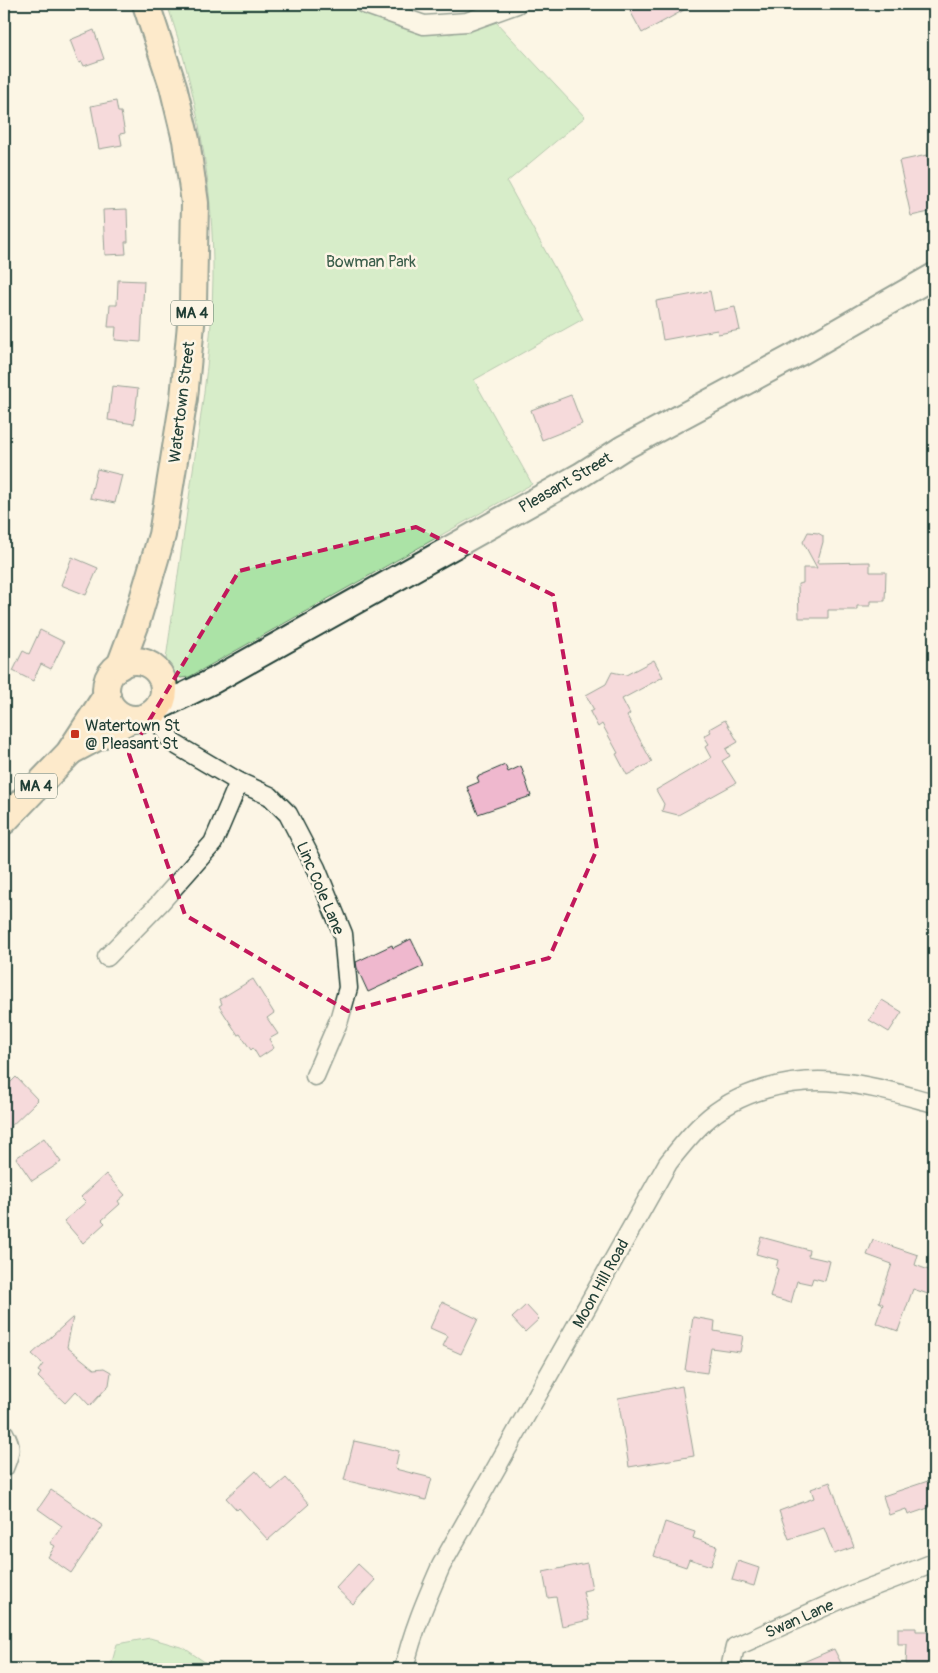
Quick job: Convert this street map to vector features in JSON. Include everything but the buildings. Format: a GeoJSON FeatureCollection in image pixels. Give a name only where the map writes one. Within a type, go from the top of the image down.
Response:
{"type":"FeatureCollection","features":[{"type":"Feature","properties":{"kind":"main road","name":"Watertown Street"},"geometry":{"type":"LineString","coordinates":[[120,666],[136,623],[162,535],[184,398],[193,304],[194,204],[186,140],[173,86],[146,4]]}},
{"type":"Feature","properties":{"kind":"main road"},"geometry":{"type":"LineString","coordinates":[[136,623],[148,664],[160,675],[151,708],[122,716],[110,704],[107,695],[109,679],[120,666],[134,662],[148,664]]}},
{"type":"Feature","properties":{"kind":"main road","name":"Pleasant Street"},"geometry":{"type":"LineString","coordinates":[[4,821],[68,753],[107,695]]}},
{"type":"Feature","properties":{"kind":"main road","name":"Pleasant Street"},"geometry":{"type":"LineString","coordinates":[[68,753],[151,708]]}},
{"type":"Feature","properties":{"kind":"street"},"geometry":{"type":"LineString","coordinates":[[364,4],[424,25],[467,22],[517,4]]}},
{"type":"Feature","properties":{"kind":"street","name":"Pleasant Street"},"geometry":{"type":"LineString","coordinates":[[151,708],[213,682],[564,484],[623,448],[798,354],[934,276]]}},
{"type":"Feature","properties":{"kind":"street","name":"Linc Cole Lane"},"geometry":{"type":"LineString","coordinates":[[151,708],[174,743],[239,782],[270,796],[288,814],[316,868],[344,934],[348,988],[339,1020],[315,1076]]}},
{"type":"Feature","properties":{"kind":"street"},"geometry":{"type":"LineString","coordinates":[[107,957],[159,904],[213,843],[239,782]]}},
{"type":"Feature","properties":{"kind":"street","name":"Moon Hill Road"},"geometry":{"type":"LineString","coordinates":[[404,1669],[409,1645],[424,1605],[442,1566],[663,1172],[684,1143],[704,1122],[744,1097],[765,1089],[790,1083],[837,1082],[934,1103]]}},
{"type":"Feature","properties":{"kind":"street"},"geometry":{"type":"LineString","coordinates":[[4,1433],[11,1450],[4,1468]]}},
{"type":"Feature","properties":{"kind":"street","name":"Swan Lane"},"geometry":{"type":"LineString","coordinates":[[734,1669],[731,1664],[735,1647],[846,1597],[934,1564]]}},
{"type":"Feature","properties":{"kind":"highlighted area"},"geometry":{"type":"Polygon","coordinates":[[[416,527],[553,595],[597,849],[549,958],[348,1011],[185,915],[129,754],[239,571],[416,527]]]}},
{"type":"Feature","properties":{"kind":"green space","name":"Bowman Park"},"geometry":{"type":"Polygon","coordinates":[[[167,4],[348,4],[450,34],[495,21],[585,117],[507,182],[583,319],[474,380],[532,484],[189,677],[181,678],[168,672],[165,666],[207,371],[211,325],[213,244],[202,140],[187,71],[167,4]]]}},
{"type":"Feature","properties":{"kind":"green space"},"geometry":{"type":"Polygon","coordinates":[[[150,1638],[184,1648],[215,1669],[110,1669],[117,1644],[150,1638]]]}},
{"type":"Feature","properties":{"kind":"place","name":"Watertown St @ Pleasant St"},"geometry":{"type":"Point","coordinates":[75,734]}}]}
